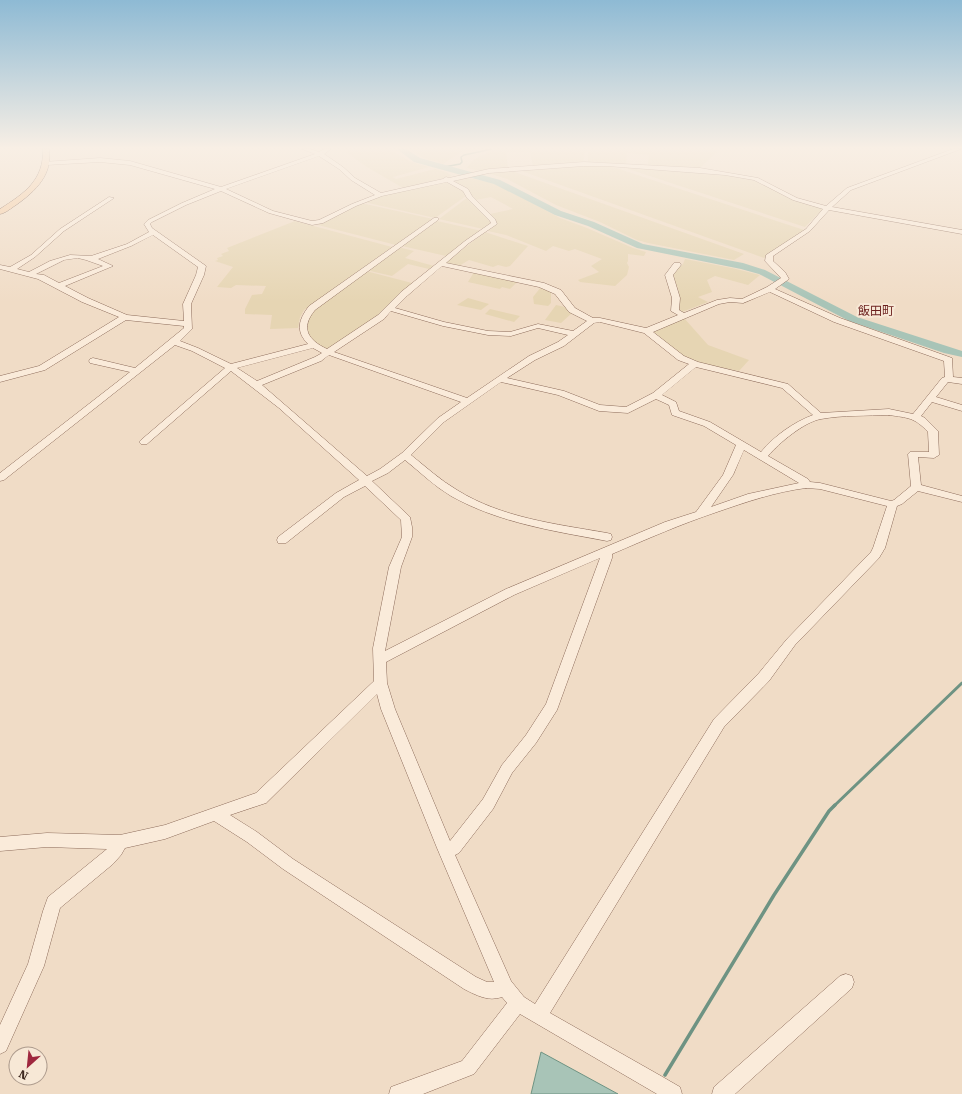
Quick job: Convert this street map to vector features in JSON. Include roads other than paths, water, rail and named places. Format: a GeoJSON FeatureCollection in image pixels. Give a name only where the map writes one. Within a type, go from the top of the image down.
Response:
{"type":"FeatureCollection","features":[{"type":"Feature","properties":{"kind":"main road"},"geometry":{"type":"LineString","coordinates":[[0,212],[16,200]]}},
{"type":"Feature","properties":{"kind":"street"},"geometry":{"type":"LineString","coordinates":[[12,269],[33,256],[62,230],[107,200]]}},
{"type":"Feature","properties":{"kind":"street"},"geometry":{"type":"LineString","coordinates":[[0,478],[174,342],[188,329],[187,304],[200,275],[202,266],[154,232],[148,226],[148,222],[196,200]]}},
{"type":"Feature","properties":{"kind":"street"},"geometry":{"type":"LineString","coordinates":[[245,200],[271,212],[312,223],[321,222],[367,200]]}},
{"type":"Feature","properties":{"kind":"street"},"geometry":{"type":"LineString","coordinates":[[257,384],[310,363],[381,317],[391,309],[404,294],[467,242],[494,224],[494,220],[472,200]]}},
{"type":"Feature","properties":{"kind":"street"},"geometry":{"type":"LineString","coordinates":[[802,200],[827,208],[962,232]]}},
{"type":"Feature","properties":{"kind":"street"},"geometry":{"type":"LineString","coordinates":[[648,331],[717,302],[730,300],[744,301],[770,289],[782,281],[782,274],[769,261],[770,255],[808,230],[827,208],[836,200]]}},
{"type":"Feature","properties":{"kind":"street"},"geometry":{"type":"LineString","coordinates":[[436,219],[312,308],[304,317],[302,326],[306,336],[313,345],[327,352],[468,401]]}},
{"type":"Feature","properties":{"kind":"street"},"geometry":{"type":"LineString","coordinates":[[94,258],[129,245],[154,232]]}},
{"type":"Feature","properties":{"kind":"street"},"geometry":{"type":"LineString","coordinates":[[32,273],[56,261],[67,257],[76,256],[94,258],[109,266],[59,286]]}},
{"type":"Feature","properties":{"kind":"street"},"geometry":{"type":"LineString","coordinates":[[441,264],[540,285],[558,292],[572,310],[592,321]]}},
{"type":"Feature","properties":{"kind":"street"},"geometry":{"type":"LineString","coordinates":[[677,265],[669,275],[676,298],[675,311],[684,316]]}},
{"type":"Feature","properties":{"kind":"street"},"geometry":{"type":"LineString","coordinates":[[0,267],[32,273],[85,300],[125,317],[188,324]]}},
{"type":"Feature","properties":{"kind":"street"},"geometry":{"type":"LineString","coordinates":[[770,289],[837,320],[949,360],[948,379]]}},
{"type":"Feature","properties":{"kind":"street"},"geometry":{"type":"LineString","coordinates":[[391,309],[443,324],[488,333],[511,334],[538,326],[574,334]]}},
{"type":"Feature","properties":{"kind":"street"},"geometry":{"type":"LineString","coordinates":[[0,379],[42,368],[125,317]]}},
{"type":"Feature","properties":{"kind":"street"},"geometry":{"type":"LineString","coordinates":[[282,540],[340,495],[384,471],[405,455],[441,420],[532,358],[561,344],[592,321],[600,320],[648,331],[681,358],[695,364],[785,386],[818,416]]}},
{"type":"Feature","properties":{"kind":"street"},"geometry":{"type":"LineString","coordinates":[[174,342],[198,349],[257,384],[366,481],[406,520],[408,527],[407,537],[395,567],[379,648],[381,683],[388,709],[445,848],[505,987],[518,1002],[538,1016],[655,1082],[673,1094]]}},
{"type":"Feature","properties":{"kind":"street"},"geometry":{"type":"LineString","coordinates":[[144,442],[211,383],[231,368],[251,360],[313,345]]}},
{"type":"Feature","properties":{"kind":"street"},"geometry":{"type":"LineString","coordinates":[[93,361],[136,371]]}},
{"type":"Feature","properties":{"kind":"street"},"geometry":{"type":"LineString","coordinates":[[500,379],[561,393],[599,408],[628,410],[656,395],[695,364]]}},
{"type":"Feature","properties":{"kind":"street"},"geometry":{"type":"LineString","coordinates":[[915,417],[945,380],[962,381]]}},
{"type":"Feature","properties":{"kind":"street"},"geometry":{"type":"LineString","coordinates":[[656,395],[673,404],[675,413],[707,424],[804,481],[806,485]]}},
{"type":"Feature","properties":{"kind":"street"},"geometry":{"type":"LineString","coordinates":[[929,398],[962,408]]}},
{"type":"Feature","properties":{"kind":"street"},"geometry":{"type":"LineString","coordinates":[[762,456],[772,445],[805,421],[818,416],[889,412],[915,417],[922,420],[933,431],[934,447],[934,455],[913,454],[916,487]]}},
{"type":"Feature","properties":{"kind":"street"},"geometry":{"type":"LineString","coordinates":[[700,514],[728,475],[741,444]]}},
{"type":"Feature","properties":{"kind":"street"},"geometry":{"type":"LineString","coordinates":[[405,455],[453,492],[493,512],[540,524],[607,537]]}},
{"type":"Feature","properties":{"kind":"street"},"geometry":{"type":"LineString","coordinates":[[379,660],[510,592],[669,525],[752,496],[789,486],[806,485],[820,486],[891,504],[898,502],[916,487]]}},
{"type":"Feature","properties":{"kind":"street"},"geometry":{"type":"LineString","coordinates":[[916,487],[962,499]]}},
{"type":"Feature","properties":{"kind":"street"},"geometry":{"type":"LineString","coordinates":[[538,1016],[719,723],[764,677],[791,642],[875,555],[879,548],[892,507],[891,504]]}},
{"type":"Feature","properties":{"kind":"street"},"geometry":{"type":"LineString","coordinates":[[445,848],[454,848],[488,804],[507,769],[531,740],[552,706],[606,558],[606,552]]}},
{"type":"Feature","properties":{"kind":"street"},"geometry":{"type":"LineString","coordinates":[[0,844],[47,840],[120,842],[165,832],[261,798],[381,683]]}},
{"type":"Feature","properties":{"kind":"street"},"geometry":{"type":"LineString","coordinates":[[215,814],[288,864],[470,983],[497,992],[505,987]]}},
{"type":"Feature","properties":{"kind":"street"},"geometry":{"type":"LineString","coordinates":[[0,1046],[36,966],[50,910],[54,903],[108,859],[116,850],[120,842]]}},
{"type":"Feature","properties":{"kind":"street"},"geometry":{"type":"LineString","coordinates":[[721,1094],[846,982]]}},
{"type":"Feature","properties":{"kind":"street"},"geometry":{"type":"LineString","coordinates":[[398,1094],[468,1068],[518,1002]]}},
{"type":"Feature","properties":{"kind":"waterway"},"geometry":{"type":"LineString","coordinates":[[533,200],[558,213],[591,224],[640,246],[743,266],[762,272],[853,319],[948,351],[962,354]]}},
{"type":"Feature","properties":{"kind":"waterway"},"geometry":{"type":"LineString","coordinates":[[834,806],[962,683]]}},
{"type":"Feature","properties":{"kind":"waterway"},"geometry":{"type":"LineString","coordinates":[[665,1075],[774,895],[829,811],[834,806]]}},
{"type":"Feature","properties":{"kind":"district","name":"飯田町"},"geometry":{"type":"Point","coordinates":[876,311]}}]}
